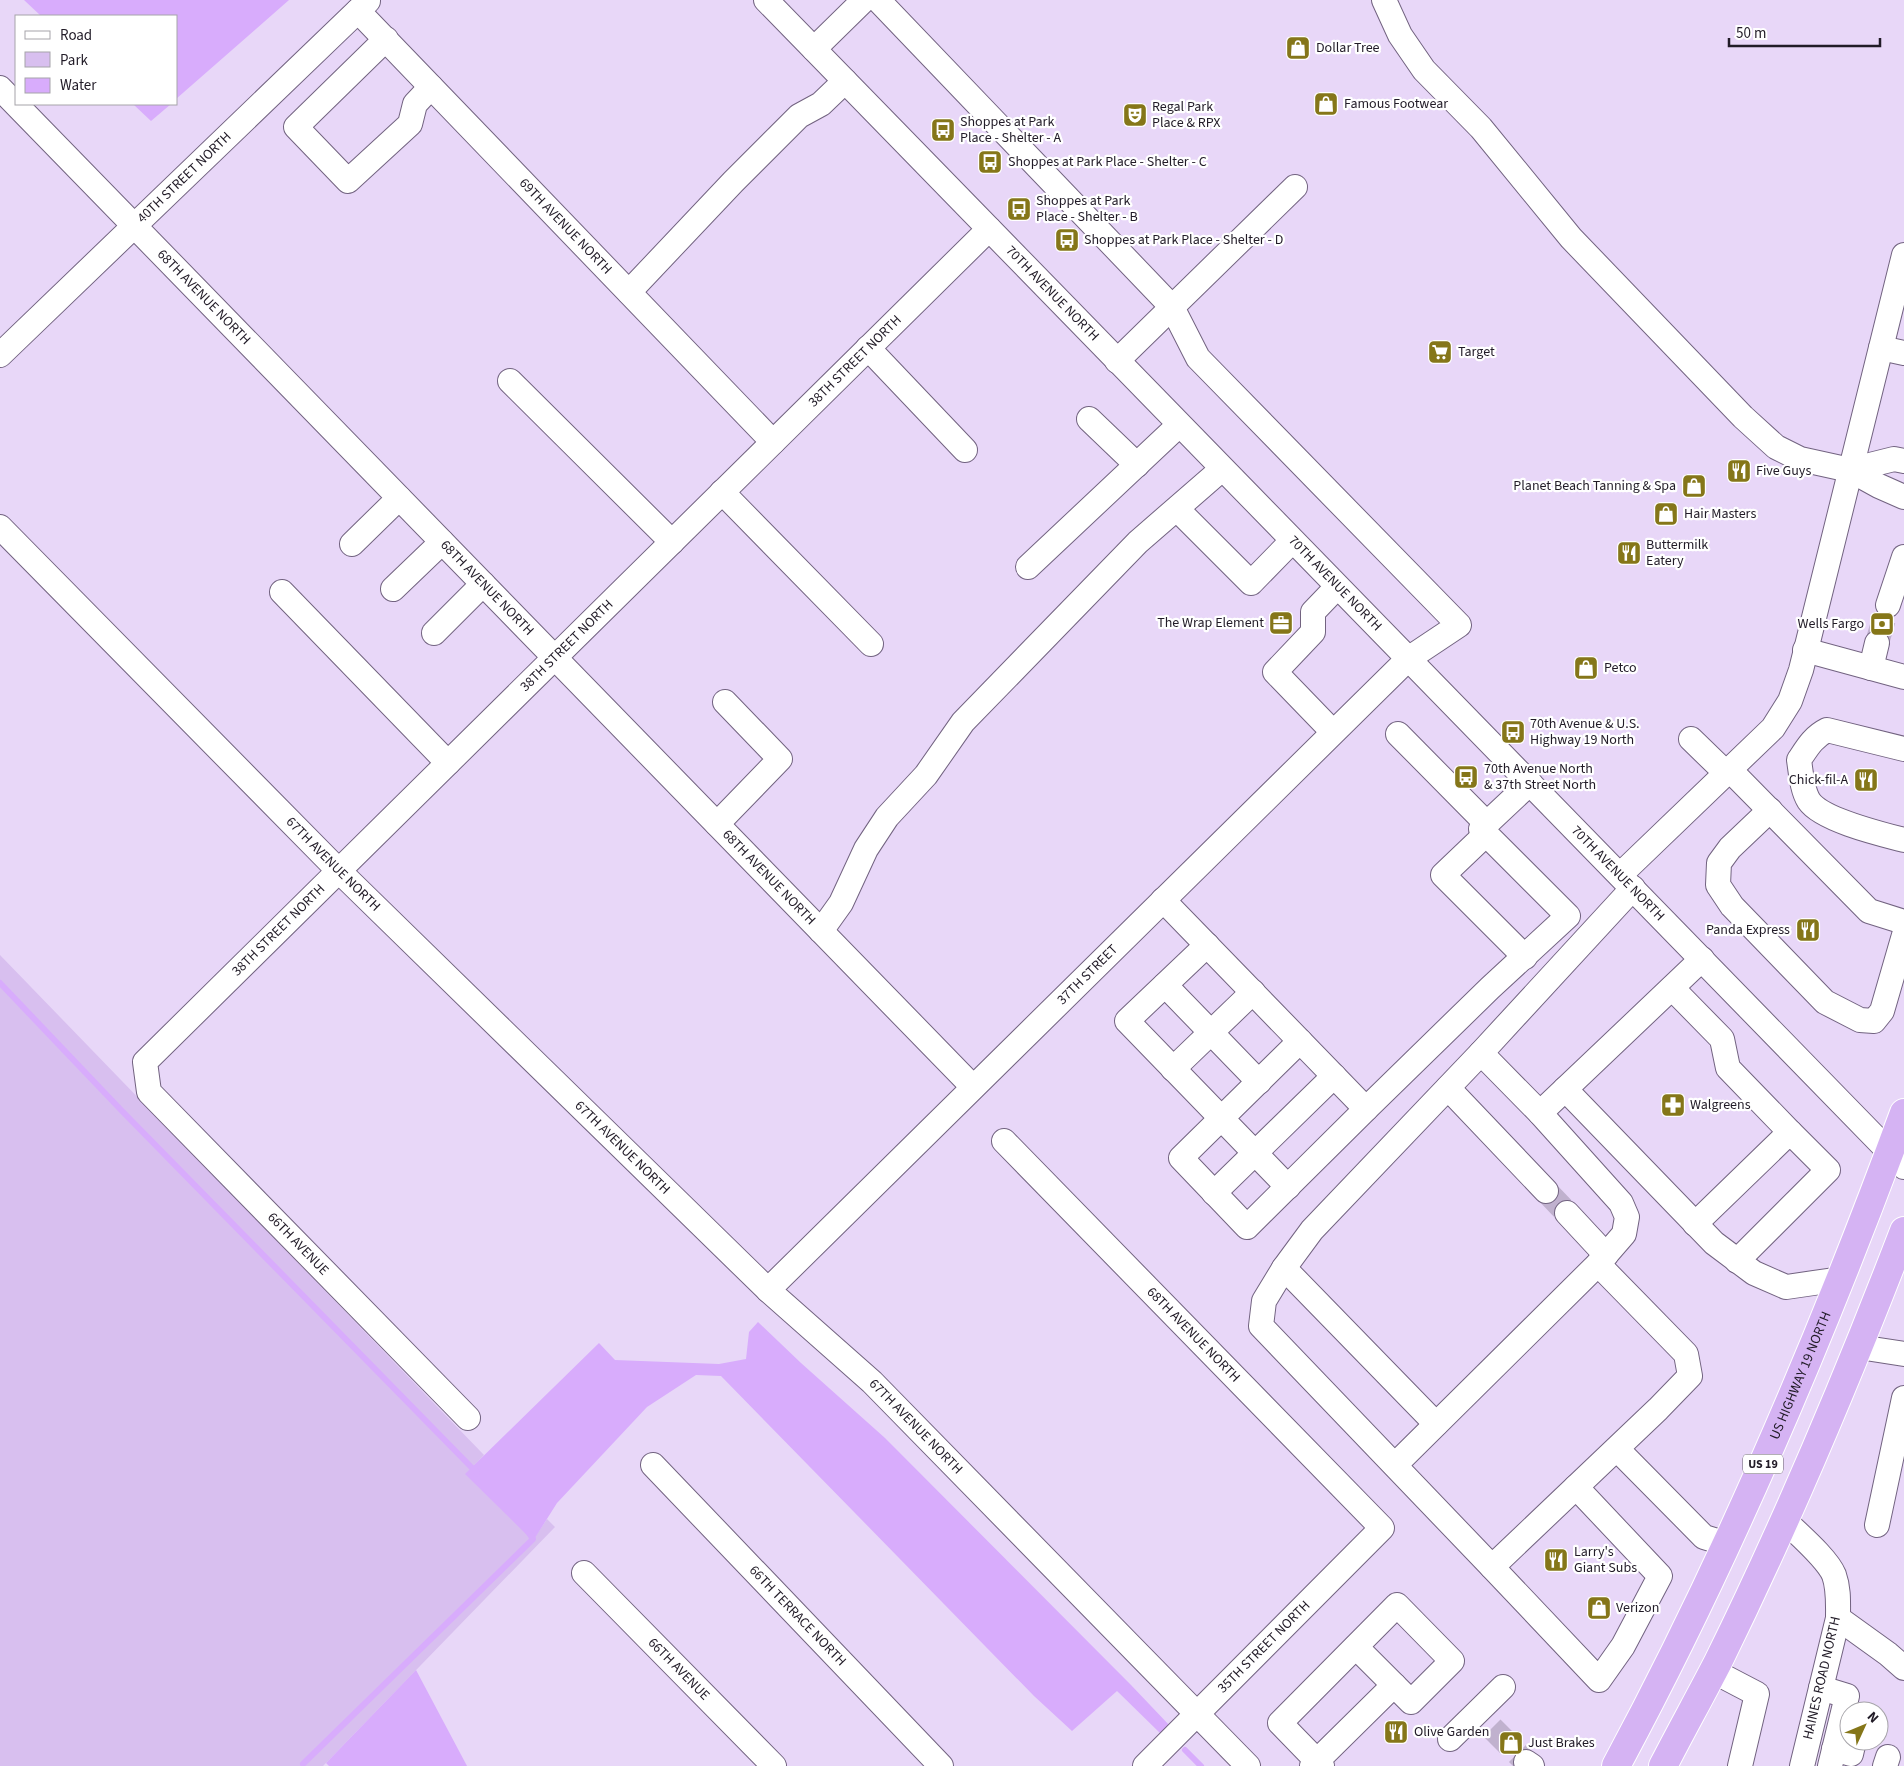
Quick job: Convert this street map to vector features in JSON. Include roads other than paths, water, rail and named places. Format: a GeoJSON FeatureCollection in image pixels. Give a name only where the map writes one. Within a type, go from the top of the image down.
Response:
{"type":"FeatureCollection","features":[{"type":"Feature","properties":{"kind":"highway","name":"US HIGHWAY 19 NORTH"},"geometry":{"type":"LineString","coordinates":[[1616,1766],[1690,1624],[1727,1544],[1841,1279],[1897,1160],[1904,1113]]}},
{"type":"Feature","properties":{"kind":"highway","name":"US 19"},"geometry":{"type":"LineString","coordinates":[[1663,1766],[1713,1671],[1784,1520],[1859,1347],[1904,1231]]}},
{"type":"Feature","properties":{"kind":"street","name":"70TH AVENUE NORTH"},"geometry":{"type":"LineString","coordinates":[[766,0],[1897,1160]]}},
{"type":"Feature","properties":{"kind":"street"},"geometry":{"type":"LineString","coordinates":[[814,49],[864,0]]}},
{"type":"Feature","properties":{"kind":"street"},"geometry":{"type":"LineString","coordinates":[[878,0],[1172,307]]}},
{"type":"Feature","properties":{"kind":"street"},"geometry":{"type":"LineString","coordinates":[[1384,0],[1400,35],[1424,70],[1481,128],[1571,238],[1743,417],[1776,447],[1800,459],[1850,470],[1904,497]]}},
{"type":"Feature","properties":{"kind":"street","name":"69TH AVENUE NORTH"},"geometry":{"type":"LineString","coordinates":[[363,5],[386,40],[773,442]]}},
{"type":"Feature","properties":{"kind":"street","name":"40TH STREET NORTH"},"geometry":{"type":"LineString","coordinates":[[0,355],[135,227],[363,5]]}},
{"type":"Feature","properties":{"kind":"street"},"geometry":{"type":"LineString","coordinates":[[386,40],[296,126],[348,182],[410,124],[415,104],[432,87]]}},
{"type":"Feature","properties":{"kind":"street"},"geometry":{"type":"LineString","coordinates":[[629,292],[733,182],[799,116],[821,104],[845,81]]}},
{"type":"Feature","properties":{"kind":"street","name":"68TH AVENUE NORTH"},"geometry":{"type":"LineString","coordinates":[[0,88],[15,103]]}},
{"type":"Feature","properties":{"kind":"street","name":"68TH AVENUE NORTH"},"geometry":{"type":"LineString","coordinates":[[17,105],[973,1087]]}},
{"type":"Feature","properties":{"kind":"street"},"geometry":{"type":"LineString","coordinates":[[1117,361],[1295,187]]}},
{"type":"Feature","properties":{"kind":"street","name":"38TH STREET NORTH"},"geometry":{"type":"LineString","coordinates":[[145,1062],[989,229]]}},
{"type":"Feature","properties":{"kind":"street"},"geometry":{"type":"LineString","coordinates":[[1576,1488],[1660,1576],[1623,1646],[1599,1680],[1261,1326],[1264,1301],[1284,1268],[1312,1230],[1481,1053],[1627,882],[1728,772],[1773,728],[1790,701],[1805,650],[1904,255]]}},
{"type":"Feature","properties":{"kind":"street","name":"37TH STREET"},"geometry":{"type":"LineString","coordinates":[[768,1290],[1408,659],[1459,625],[1198,358],[1172,307]]}},
{"type":"Feature","properties":{"kind":"street"},"geometry":{"type":"LineString","coordinates":[[868,348],[966,450]]}},
{"type":"Feature","properties":{"kind":"street"},"geometry":{"type":"LineString","coordinates":[[1881,348],[1904,353]]}},
{"type":"Feature","properties":{"kind":"street"},"geometry":{"type":"LineString","coordinates":[[510,381],[672,542]]}},
{"type":"Feature","properties":{"kind":"street"},"geometry":{"type":"LineString","coordinates":[[1089,419],[1137,465]]}},
{"type":"Feature","properties":{"kind":"street"},"geometry":{"type":"LineString","coordinates":[[1028,567],[1179,425]]}},
{"type":"Feature","properties":{"kind":"street"},"geometry":{"type":"LineString","coordinates":[[1850,470],[1894,459],[1904,462]]}},
{"type":"Feature","properties":{"kind":"street"},"geometry":{"type":"LineString","coordinates":[[821,931],[841,903],[866,849],[888,817],[926,774],[963,722],[1138,542],[1222,469]]}},
{"type":"Feature","properties":{"kind":"street"},"geometry":{"type":"LineString","coordinates":[[722,492],[871,644]]}},
{"type":"Feature","properties":{"kind":"street"},"geometry":{"type":"LineString","coordinates":[[352,544],[399,498]]}},
{"type":"Feature","properties":{"kind":"street"},"geometry":{"type":"LineString","coordinates":[[1177,509],[1251,583],[1292,540]]}},
{"type":"Feature","properties":{"kind":"street","name":"67TH AVENUE NORTH"},"geometry":{"type":"LineString","coordinates":[[0,527],[339,870],[768,1290],[872,1382],[1248,1766]]}},
{"type":"Feature","properties":{"kind":"street"},"geometry":{"type":"LineString","coordinates":[[393,589],[442,542]]}},
{"type":"Feature","properties":{"kind":"street"},"geometry":{"type":"LineString","coordinates":[[1888,605],[1904,557]]}},
{"type":"Feature","properties":{"kind":"street"},"geometry":{"type":"LineString","coordinates":[[434,634],[483,584]]}},
{"type":"Feature","properties":{"kind":"street"},"geometry":{"type":"LineString","coordinates":[[1333,732],[1275,672],[1313,632],[1313,612],[1337,587]]}},
{"type":"Feature","properties":{"kind":"street"},"geometry":{"type":"LineString","coordinates":[[282,592],[448,763]]}},
{"type":"Feature","properties":{"kind":"street"},"geometry":{"type":"LineString","coordinates":[[1871,668],[1877,643]]}},
{"type":"Feature","properties":{"kind":"street"},"geometry":{"type":"LineString","coordinates":[[1805,650],[1904,677]]}},
{"type":"Feature","properties":{"kind":"street"},"geometry":{"type":"LineString","coordinates":[[717,824],[780,759],[725,702]]}},
{"type":"Feature","properties":{"kind":"street"},"geometry":{"type":"LineString","coordinates":[[1904,750],[1827,730],[1819,734],[1810,743],[1799,760],[1809,800],[1819,811],[1857,827],[1904,840]]}},
{"type":"Feature","properties":{"kind":"street"},"geometry":{"type":"LineString","coordinates":[[1300,1041],[1181,1158],[1247,1227],[1490,988],[1568,916],[1398,734]]}},
{"type":"Feature","properties":{"kind":"street"},"geometry":{"type":"LineString","coordinates":[[1691,739],[1770,810],[1868,911],[1904,922]]}},
{"type":"Feature","properties":{"kind":"street"},"geometry":{"type":"LineString","coordinates":[[1525,957],[1443,875],[1530,783]]}},
{"type":"Feature","properties":{"kind":"street"},"geometry":{"type":"LineString","coordinates":[[1770,810],[1730,848],[1719,864],[1718,885],[1732,906],[1825,1002],[1860,1020],[1874,1021],[1882,1010],[1902,942]]}},
{"type":"Feature","properties":{"kind":"street"},"geometry":{"type":"LineString","coordinates":[[1794,835],[1819,811]]}},
{"type":"Feature","properties":{"kind":"street"},"geometry":{"type":"LineString","coordinates":[[1163,900],[1366,1109]]}},
{"type":"Feature","properties":{"kind":"street"},"geometry":{"type":"LineString","coordinates":[[1207,945],[1127,1021],[1288,1187]]}},
{"type":"Feature","properties":{"kind":"street"},"geometry":{"type":"LineString","coordinates":[[1540,1113],[1702,959]]}},
{"type":"Feature","properties":{"kind":"street"},"geometry":{"type":"LineString","coordinates":[[1166,985],[1259,1082]]}},
{"type":"Feature","properties":{"kind":"street"},"geometry":{"type":"LineString","coordinates":[[1672,988],[1722,1040],[1728,1068],[1828,1170],[1737,1261]]}},
{"type":"Feature","properties":{"kind":"street"},"geometry":{"type":"LineString","coordinates":[[1173,1069],[1253,992]]}},
{"type":"Feature","properties":{"kind":"street"},"geometry":{"type":"LineString","coordinates":[[1395,1465],[1602,1259],[1624,1234],[1627,1217],[1621,1202],[1540,1113],[1481,1053]]}},
{"type":"Feature","properties":{"kind":"street","name":"66TH AVENUE"},"geometry":{"type":"LineString","coordinates":[[145,1062],[149,1092],[468,1418]]}},
{"type":"Feature","properties":{"kind":"street"},"geometry":{"type":"LineString","coordinates":[[1214,1193],[1334,1076]]}},
{"type":"Feature","properties":{"kind":"street"},"geometry":{"type":"LineString","coordinates":[[1448,1088],[1546,1191]]}},
{"type":"Feature","properties":{"kind":"street"},"geometry":{"type":"LineString","coordinates":[[1565,1089],[1714,1243],[1754,1273],[1786,1287],[1841,1279]]}},
{"type":"Feature","properties":{"kind":"street"},"geometry":{"type":"LineString","coordinates":[[1695,1224],[1790,1132]]}},
{"type":"Feature","properties":{"kind":"street","name":"68TH AVENUE NORTH"},"geometry":{"type":"LineString","coordinates":[[1004,1141],[1382,1528]]}},
{"type":"Feature","properties":{"kind":"street"},"geometry":{"type":"LineString","coordinates":[[1492,1567],[1690,1376],[1686,1354],[1602,1259],[1568,1213]]}},
{"type":"Feature","properties":{"kind":"street"},"geometry":{"type":"LineString","coordinates":[[1284,1268],[1436,1424]]}},
{"type":"Feature","properties":{"kind":"street"},"geometry":{"type":"LineString","coordinates":[[1859,1347],[1904,1354]]}},
{"type":"Feature","properties":{"kind":"street"},"geometry":{"type":"LineString","coordinates":[[1877,1525],[1903,1409]]}},
{"type":"Feature","properties":{"kind":"street"},"geometry":{"type":"LineString","coordinates":[[1617,1448],[1704,1537],[1727,1544]]}},
{"type":"Feature","properties":{"kind":"street","name":"66TH TERRACE NORTH"},"geometry":{"type":"LineString","coordinates":[[653,1465],[941,1766]]}},
{"type":"Feature","properties":{"kind":"street","name":"HAINES ROAD NORTH"},"geometry":{"type":"LineString","coordinates":[[1784,1520],[1833,1574],[1838,1593],[1838,1618],[1803,1766]]}},
{"type":"Feature","properties":{"kind":"street","name":"35TH STREET NORTH"},"geometry":{"type":"LineString","coordinates":[[1145,1766],[1382,1528]]}},
{"type":"Feature","properties":{"kind":"street","name":"66TH AVENUE"},"geometry":{"type":"LineString","coordinates":[[584,1573],[774,1766]]}},
{"type":"Feature","properties":{"kind":"street"},"geometry":{"type":"LineString","coordinates":[[1356,1647],[1394,1685],[1411,1702],[1452,1661],[1398,1605],[1356,1647],[1280,1723],[1317,1764],[1394,1685]]}},
{"type":"Feature","properties":{"kind":"street"},"geometry":{"type":"LineString","coordinates":[[1838,1618],[1904,1668]]}},
{"type":"Feature","properties":{"kind":"street"},"geometry":{"type":"LineString","coordinates":[[1713,1671],[1757,1694],[1740,1766]]}},
{"type":"Feature","properties":{"kind":"street"},"geometry":{"type":"LineString","coordinates":[[1450,1739],[1485,1720],[1503,1687]]}},
{"type":"Feature","properties":{"kind":"street"},"geometry":{"type":"LineString","coordinates":[[1821,1688],[1847,1696],[1847,1701]]}},
{"type":"Feature","properties":{"kind":"water"},"geometry":{"type":"Polygon","coordinates":[[[24,0],[289,0],[178,97],[178,15],[40,15],[24,0]]]}},
{"type":"Feature","properties":{"kind":"water"},"geometry":{"type":"Polygon","coordinates":[[[134,105],[170,105],[151,121],[134,105]]]}},
{"type":"Feature","properties":{"kind":"water"},"geometry":{"type":"Polygon","coordinates":[[[758,1322],[885,1438],[1131,1685],[1170,1726],[1162,1735],[1117,1691],[1072,1731],[1034,1696],[721,1376],[696,1375],[647,1407],[557,1503],[533,1541],[465,1474],[599,1343],[615,1360],[719,1364],[746,1359],[749,1332],[758,1322]]]}},
{"type":"Feature","properties":{"kind":"water"},"geometry":{"type":"Polygon","coordinates":[[[416,1670],[467,1766],[329,1766],[326,1763],[416,1670]]]}},
{"type":"Feature","properties":{"kind":"waterway"},"geometry":{"type":"LineString","coordinates":[[0,983],[122,1111],[477,1473]]}},
{"type":"Feature","properties":{"kind":"waterway"},"geometry":{"type":"LineString","coordinates":[[303,1764],[533,1539],[529,1533]]}},
{"type":"Feature","properties":{"kind":"waterway"},"geometry":{"type":"LineString","coordinates":[[1185,1750],[1201,1766]]}},
{"type":"Feature","properties":{"kind":"tunnel"},"geometry":{"type":"LineString","coordinates":[[1877,643],[1888,605]]}},
{"type":"Feature","properties":{"kind":"tunnel"},"geometry":{"type":"LineString","coordinates":[[1546,1191],[1567,1213]]}},
{"type":"Feature","properties":{"kind":"tunnel"},"geometry":{"type":"LineString","coordinates":[[1492,1728],[1526,1762]]}},
{"type":"Feature","properties":{"kind":"place","name":"Dollar Tree"},"geometry":{"type":"Point","coordinates":[1298,48]}},
{"type":"Feature","properties":{"kind":"place","name":"Famous Footwear"},"geometry":{"type":"Point","coordinates":[1326,104]}},
{"type":"Feature","properties":{"kind":"place","name":"Regal Park Place & RPX"},"geometry":{"type":"Point","coordinates":[1135,115]}},
{"type":"Feature","properties":{"kind":"place","name":"Shoppes at Park Place - Shelter - A"},"geometry":{"type":"Point","coordinates":[943,130]}},
{"type":"Feature","properties":{"kind":"place","name":"Shoppes at Park Place - Shelter - C"},"geometry":{"type":"Point","coordinates":[990,162]}},
{"type":"Feature","properties":{"kind":"place","name":"Shoppes at Park Place - Shelter - B"},"geometry":{"type":"Point","coordinates":[1019,209]}},
{"type":"Feature","properties":{"kind":"place","name":"Shoppes at Park Place - Shelter - D"},"geometry":{"type":"Point","coordinates":[1067,240]}},
{"type":"Feature","properties":{"kind":"place","name":"Target"},"geometry":{"type":"Point","coordinates":[1440,352]}},
{"type":"Feature","properties":{"kind":"place","name":"Five Guys"},"geometry":{"type":"Point","coordinates":[1739,471]}},
{"type":"Feature","properties":{"kind":"place","name":"Planet Beach Tanning & Spa"},"geometry":{"type":"Point","coordinates":[1694,486]}},
{"type":"Feature","properties":{"kind":"place","name":"Hair Masters"},"geometry":{"type":"Point","coordinates":[1666,514]}},
{"type":"Feature","properties":{"kind":"place","name":"Buttermilk Eatery"},"geometry":{"type":"Point","coordinates":[1629,553]}},
{"type":"Feature","properties":{"kind":"place","name":"The Wrap Element"},"geometry":{"type":"Point","coordinates":[1281,623]}},
{"type":"Feature","properties":{"kind":"place","name":"Wells Fargo"},"geometry":{"type":"Point","coordinates":[1882,624]}},
{"type":"Feature","properties":{"kind":"place","name":"Petco"},"geometry":{"type":"Point","coordinates":[1586,668]}},
{"type":"Feature","properties":{"kind":"place","name":"70th Avenue & U.S. Highway 19 North"},"geometry":{"type":"Point","coordinates":[1513,732]}},
{"type":"Feature","properties":{"kind":"place","name":"70th Avenue North & 37th Street North"},"geometry":{"type":"Point","coordinates":[1466,777]}},
{"type":"Feature","properties":{"kind":"place","name":"Chick-fil-A"},"geometry":{"type":"Point","coordinates":[1866,780]}},
{"type":"Feature","properties":{"kind":"place","name":"Panda Express"},"geometry":{"type":"Point","coordinates":[1808,930]}},
{"type":"Feature","properties":{"kind":"place","name":"Walgreens"},"geometry":{"type":"Point","coordinates":[1673,1105]}},
{"type":"Feature","properties":{"kind":"place","name":"Larry's Giant Subs"},"geometry":{"type":"Point","coordinates":[1556,1560]}},
{"type":"Feature","properties":{"kind":"place","name":"Verizon"},"geometry":{"type":"Point","coordinates":[1599,1608]}},
{"type":"Feature","properties":{"kind":"place","name":"Olive Garden"},"geometry":{"type":"Point","coordinates":[1396,1732]}},
{"type":"Feature","properties":{"kind":"place","name":"Just Brakes"},"geometry":{"type":"Point","coordinates":[1511,1743]}}]}
